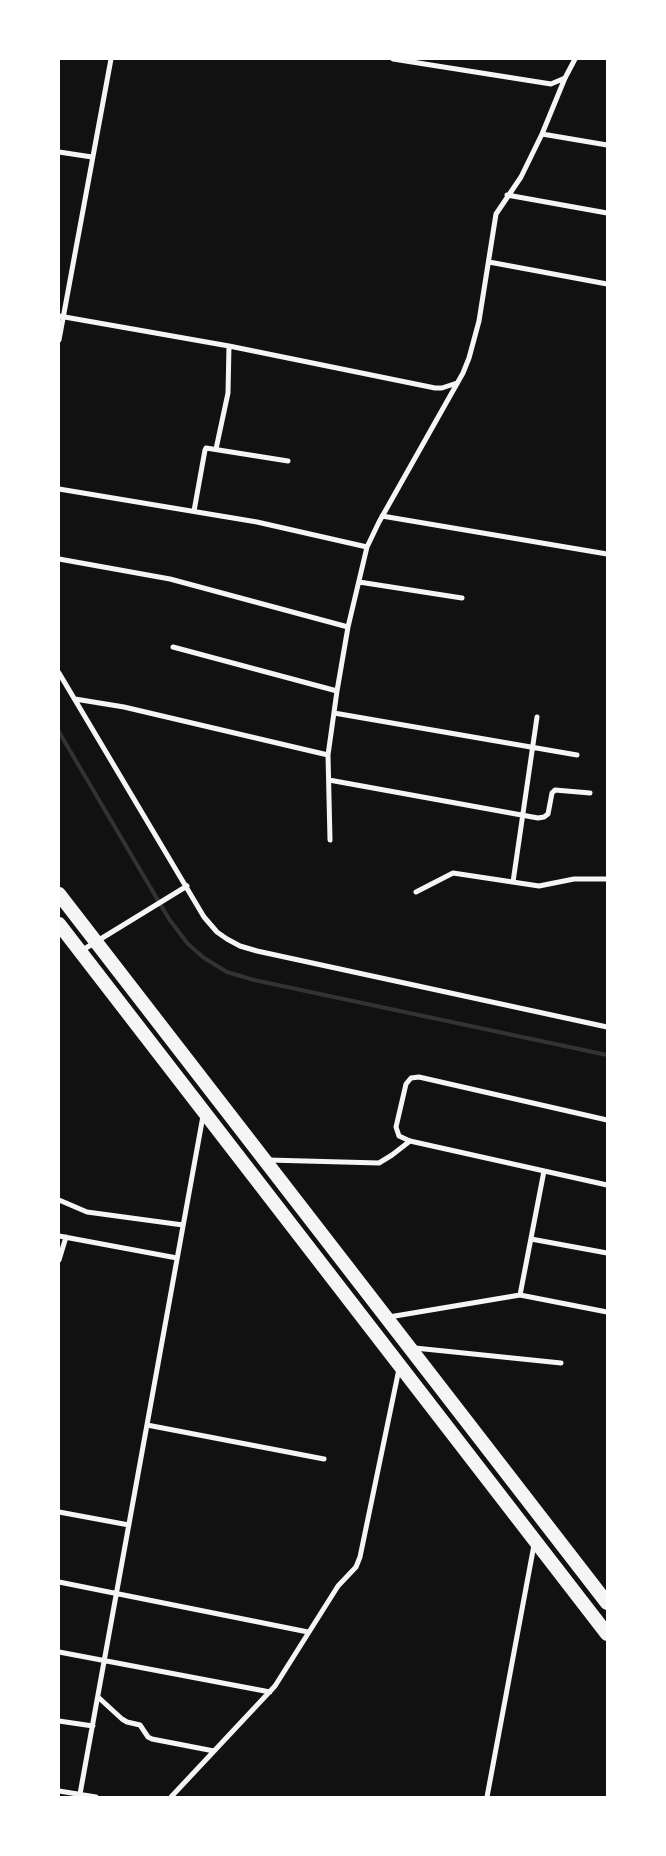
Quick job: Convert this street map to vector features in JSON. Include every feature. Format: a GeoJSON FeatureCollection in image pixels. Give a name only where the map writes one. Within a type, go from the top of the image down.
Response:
{"type":"FeatureCollection","features":[{"type":"Feature","properties":{"kind":"highway"},"geometry":{"type":"LineString","coordinates":[[59,894],[607,1603]]}},
{"type":"Feature","properties":{"kind":"highway"},"geometry":{"type":"LineString","coordinates":[[59,924],[607,1634]]}},
{"type":"Feature","properties":{"kind":"street"},"geometry":{"type":"LineString","coordinates":[[59,340],[61,317],[111,59]]}},
{"type":"Feature","properties":{"kind":"street"},"geometry":{"type":"LineString","coordinates":[[393,59],[550,84],[565,78]]}},
{"type":"Feature","properties":{"kind":"street"},"geometry":{"type":"LineString","coordinates":[[330,840],[328,755],[348,627],[367,547],[382,516],[457,383],[468,358],[478,320],[496,214],[520,177],[542,134],[565,78],[575,59]]}},
{"type":"Feature","properties":{"kind":"street"},"geometry":{"type":"LineString","coordinates":[[542,134],[607,145]]}},
{"type":"Feature","properties":{"kind":"street"},"geometry":{"type":"LineString","coordinates":[[59,152],[92,157]]}},
{"type":"Feature","properties":{"kind":"street"},"geometry":{"type":"LineString","coordinates":[[507,195],[607,213]]}},
{"type":"Feature","properties":{"kind":"street"},"geometry":{"type":"LineString","coordinates":[[488,262],[607,284]]}},
{"type":"Feature","properties":{"kind":"street"},"geometry":{"type":"LineString","coordinates":[[61,317],[229,346],[435,388],[442,388],[457,383]]}},
{"type":"Feature","properties":{"kind":"street"},"geometry":{"type":"LineString","coordinates":[[216,448],[228,393],[229,346]]}},
{"type":"Feature","properties":{"kind":"street"},"geometry":{"type":"LineString","coordinates":[[194,511],[204,450],[216,448],[288,462]]}},
{"type":"Feature","properties":{"kind":"street"},"geometry":{"type":"LineString","coordinates":[[59,489],[257,522],[367,547]]}},
{"type":"Feature","properties":{"kind":"street"},"geometry":{"type":"LineString","coordinates":[[382,516],[607,554]]}},
{"type":"Feature","properties":{"kind":"street"},"geometry":{"type":"LineString","coordinates":[[59,559],[170,579],[348,627]]}},
{"type":"Feature","properties":{"kind":"street"},"geometry":{"type":"LineString","coordinates":[[359,582],[462,598]]}},
{"type":"Feature","properties":{"kind":"street"},"geometry":{"type":"LineString","coordinates":[[172,647],[337,691]]}},
{"type":"Feature","properties":{"kind":"street"},"geometry":{"type":"LineString","coordinates":[[59,673],[210,925],[217,932],[240,946],[266,953],[607,1026]]}},
{"type":"Feature","properties":{"kind":"street"},"geometry":{"type":"LineString","coordinates":[[74,699],[124,707],[328,755]]}},
{"type":"Feature","properties":{"kind":"street"},"geometry":{"type":"LineString","coordinates":[[334,713],[576,755]]}},
{"type":"Feature","properties":{"kind":"street"},"geometry":{"type":"LineString","coordinates":[[513,882],[537,717]]}},
{"type":"Feature","properties":{"kind":"street"},"geometry":{"type":"LineString","coordinates":[[329,780],[538,818],[546,816],[552,793],[555,790],[590,793]]}},
{"type":"Feature","properties":{"kind":"street"},"geometry":{"type":"LineString","coordinates":[[416,892],[453,873],[538,886],[574,879],[607,879]]}},
{"type":"Feature","properties":{"kind":"street"},"geometry":{"type":"LineString","coordinates":[[80,951],[174,896],[187,886]]}},
{"type":"Feature","properties":{"kind":"street"},"geometry":{"type":"LineString","coordinates":[[607,1120],[418,1077],[411,1078],[406,1084],[396,1127],[399,1136],[410,1141],[607,1185]]}},
{"type":"Feature","properties":{"kind":"street"},"geometry":{"type":"LineString","coordinates":[[80,1794],[204,1112]]}},
{"type":"Feature","properties":{"kind":"street"},"geometry":{"type":"LineString","coordinates":[[263,1160],[379,1163],[410,1141]]}},
{"type":"Feature","properties":{"kind":"street"},"geometry":{"type":"LineString","coordinates":[[520,1295],[544,1171]]}},
{"type":"Feature","properties":{"kind":"street"},"geometry":{"type":"LineString","coordinates":[[59,1200],[88,1212],[183,1225]]}},
{"type":"Feature","properties":{"kind":"street"},"geometry":{"type":"LineString","coordinates":[[59,1236],[177,1258]]}},
{"type":"Feature","properties":{"kind":"street"},"geometry":{"type":"LineString","coordinates":[[59,1260],[66,1237]]}},
{"type":"Feature","properties":{"kind":"street"},"geometry":{"type":"LineString","coordinates":[[531,1239],[607,1253]]}},
{"type":"Feature","properties":{"kind":"street"},"geometry":{"type":"LineString","coordinates":[[386,1317],[520,1295],[607,1312]]}},
{"type":"Feature","properties":{"kind":"street"},"geometry":{"type":"LineString","coordinates":[[409,1348],[561,1363]]}},
{"type":"Feature","properties":{"kind":"street"},"geometry":{"type":"LineString","coordinates":[[171,1797],[270,1692],[342,1580],[354,1570],[358,1563],[400,1364]]}},
{"type":"Feature","properties":{"kind":"street"},"geometry":{"type":"LineString","coordinates":[[147,1425],[324,1459]]}},
{"type":"Feature","properties":{"kind":"street"},"geometry":{"type":"LineString","coordinates":[[59,1512],[129,1525]]}},
{"type":"Feature","properties":{"kind":"street"},"geometry":{"type":"LineString","coordinates":[[487,1797],[535,1541]]}},
{"type":"Feature","properties":{"kind":"street"},"geometry":{"type":"LineString","coordinates":[[59,1582],[308,1632]]}},
{"type":"Feature","properties":{"kind":"street"},"geometry":{"type":"LineString","coordinates":[[59,1652],[270,1692]]}},
{"type":"Feature","properties":{"kind":"street"},"geometry":{"type":"LineString","coordinates":[[98,1697],[122,1719],[140,1725],[148,1737],[152,1739],[214,1751]]}},
{"type":"Feature","properties":{"kind":"street"},"geometry":{"type":"LineString","coordinates":[[59,1721],[92,1726]]}},
{"type":"Feature","properties":{"kind":"street"},"geometry":{"type":"LineString","coordinates":[[59,1791],[96,1797]]}},
{"type":"Feature","properties":{"kind":"waterway"},"geometry":{"type":"LineString","coordinates":[[59,732],[169,919],[188,944],[204,958],[227,972],[254,980],[607,1055]]}}]}
